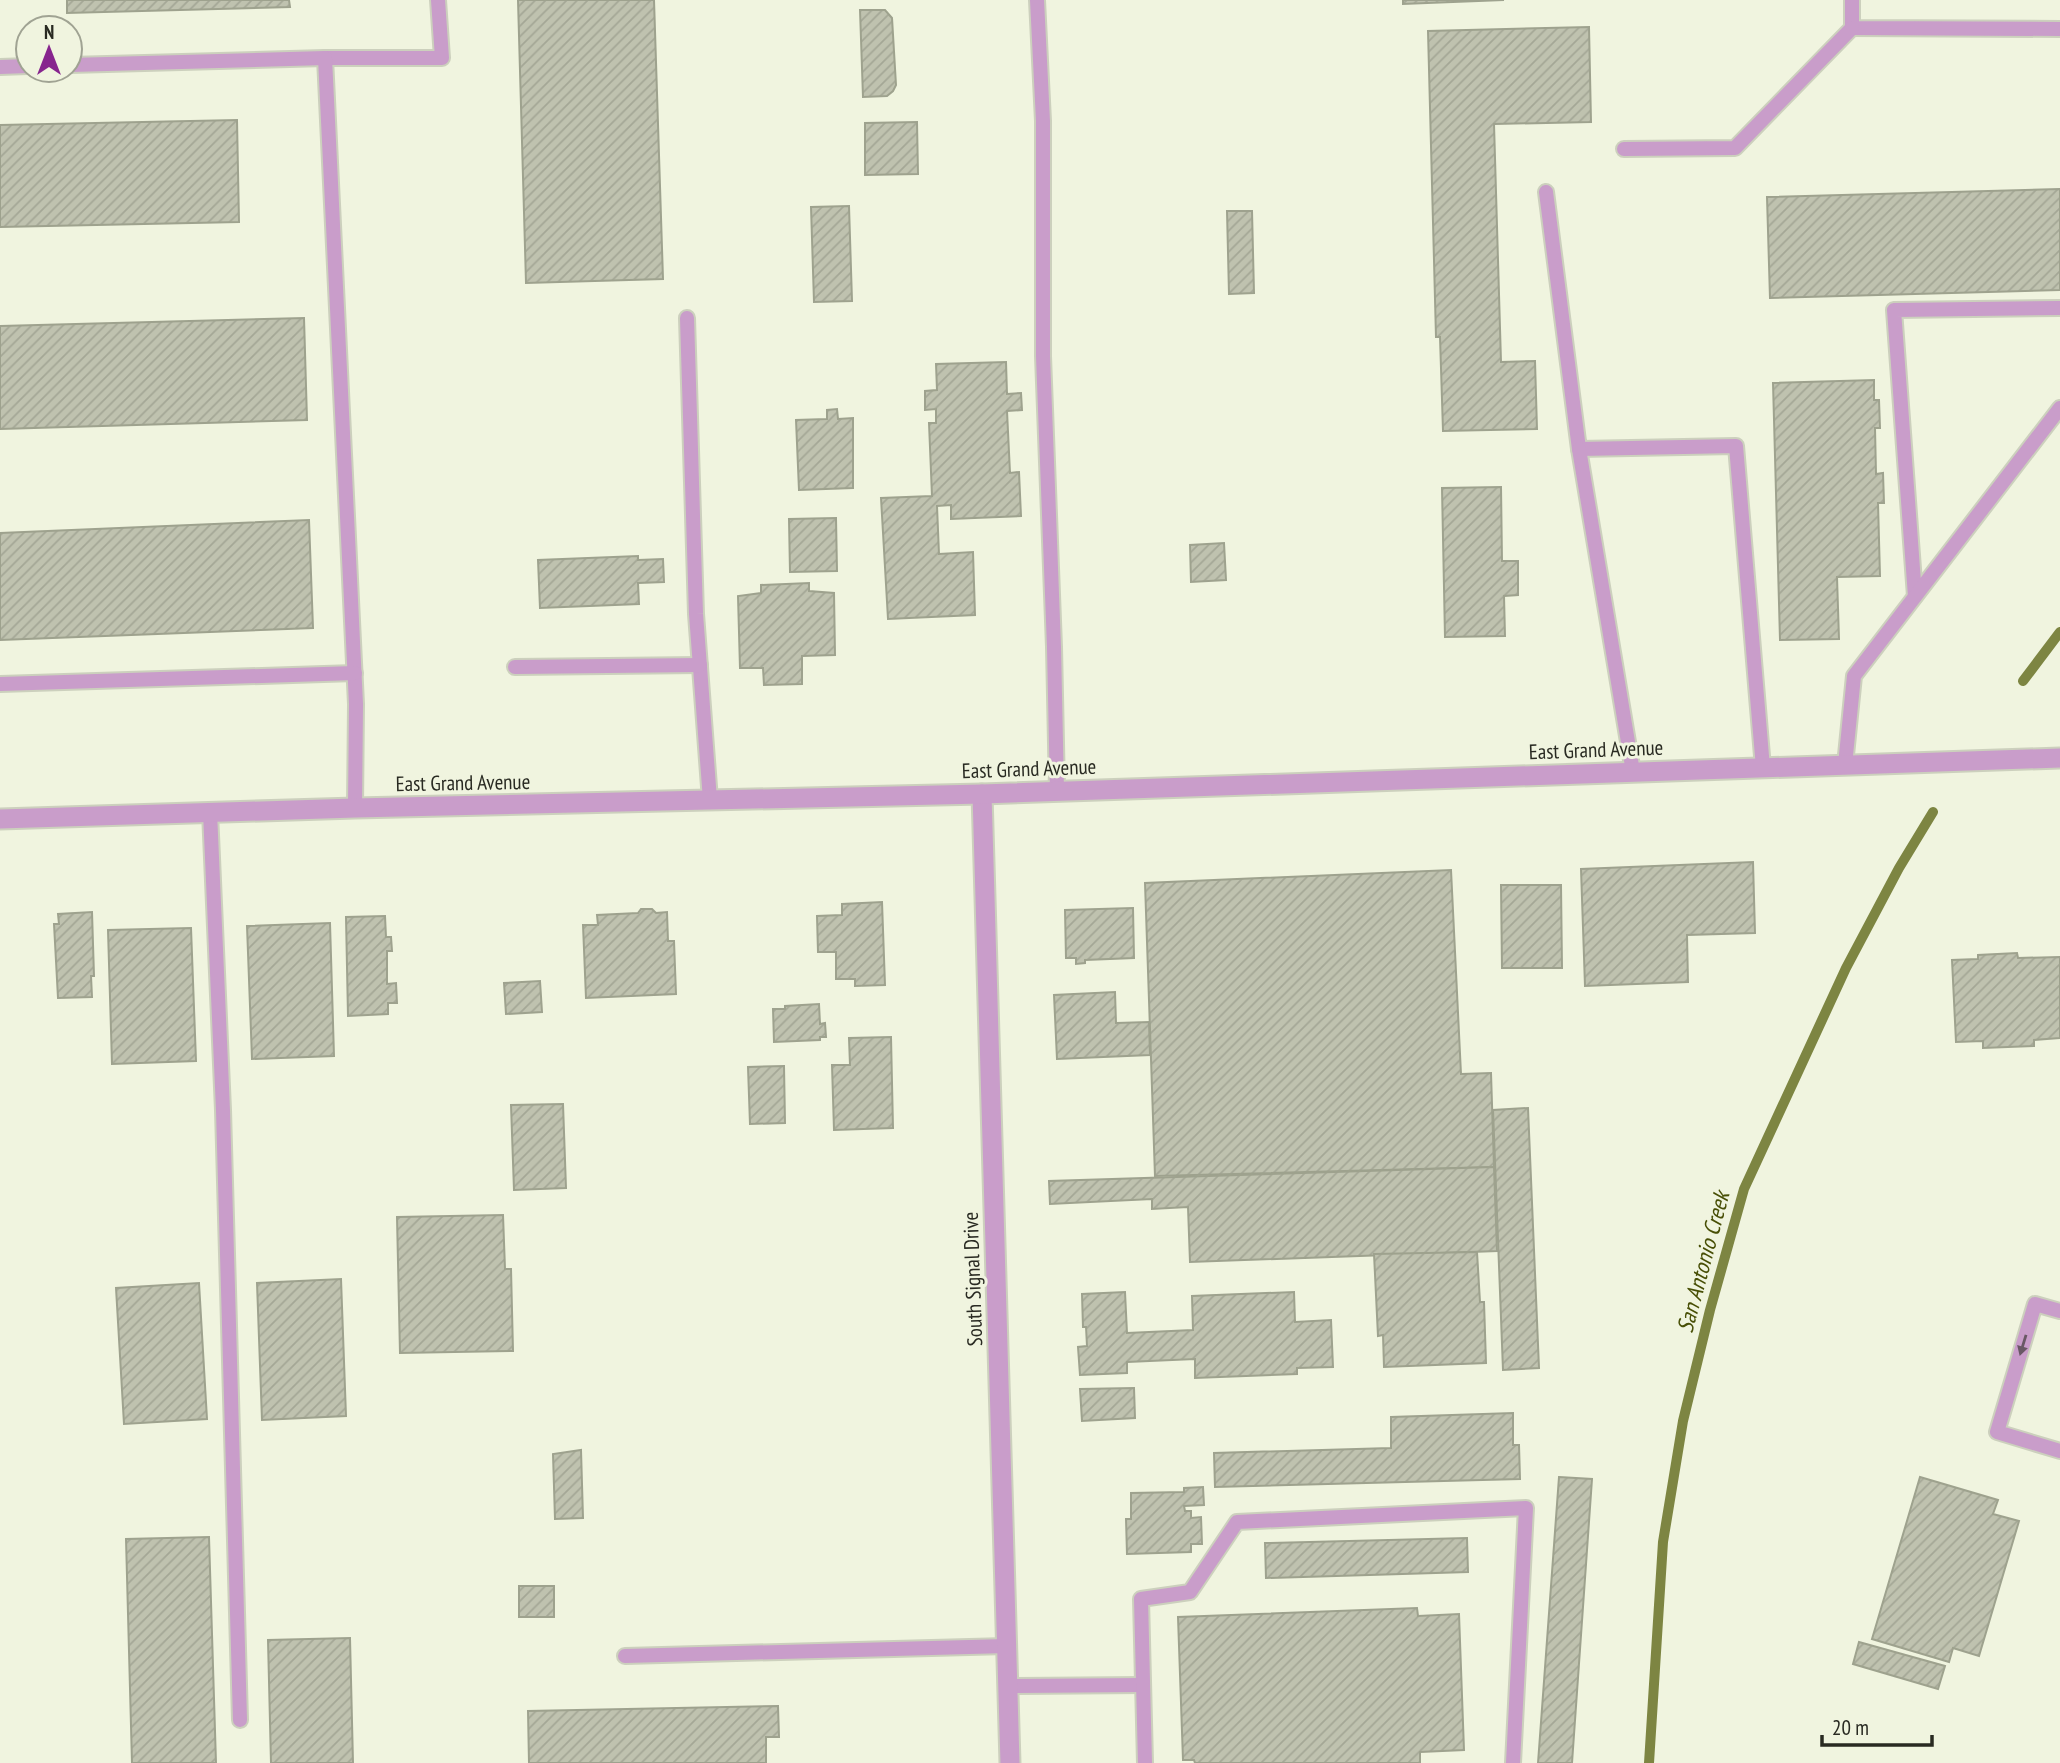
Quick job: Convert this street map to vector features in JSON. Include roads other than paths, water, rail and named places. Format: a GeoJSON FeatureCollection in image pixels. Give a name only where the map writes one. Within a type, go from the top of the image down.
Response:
{"type":"FeatureCollection","features":[{"type":"Feature","properties":{"kind":"street","name":"East Grand Avenue"},"geometry":{"type":"LineString","coordinates":[[0,819],[982,794],[2060,758]]}},
{"type":"Feature","properties":{"kind":"street","name":"South Signal Drive"},"geometry":{"type":"LineString","coordinates":[[982,794],[1010,1763]]}},
{"type":"Feature","properties":{"kind":"lane"},"geometry":{"type":"LineString","coordinates":[[84,65],[325,58],[442,58],[438,0]]}},
{"type":"Feature","properties":{"kind":"lane"},"geometry":{"type":"LineString","coordinates":[[1037,0],[1044,121],[1044,356],[1057,790]]}},
{"type":"Feature","properties":{"kind":"lane"},"geometry":{"type":"LineString","coordinates":[[1624,149],[1735,148],[1852,28],[1852,0]]}},
{"type":"Feature","properties":{"kind":"lane"},"geometry":{"type":"LineString","coordinates":[[1852,28],[2060,29]]}},
{"type":"Feature","properties":{"kind":"lane"},"geometry":{"type":"LineString","coordinates":[[325,58],[355,673],[355,808]]}},
{"type":"Feature","properties":{"kind":"lane"},"geometry":{"type":"LineString","coordinates":[[1546,192],[1579,449],[1633,772]]}},
{"type":"Feature","properties":{"kind":"lane"},"geometry":{"type":"LineString","coordinates":[[1915,596],[1894,310],[2060,308]]}},
{"type":"Feature","properties":{"kind":"lane"},"geometry":{"type":"LineString","coordinates":[[687,318],[696,614],[710,800]]}},
{"type":"Feature","properties":{"kind":"lane"},"geometry":{"type":"LineString","coordinates":[[1846,765],[1854,676],[2060,408]]}},
{"type":"Feature","properties":{"kind":"lane"},"geometry":{"type":"LineString","coordinates":[[1579,449],[1737,446],[1763,768]]}},
{"type":"Feature","properties":{"kind":"lane"},"geometry":{"type":"LineString","coordinates":[[515,667],[700,665]]}},
{"type":"Feature","properties":{"kind":"lane"},"geometry":{"type":"LineString","coordinates":[[0,684],[355,673]]}},
{"type":"Feature","properties":{"kind":"lane"},"geometry":{"type":"LineString","coordinates":[[210,812],[223,1110],[240,1720]]}},
{"type":"Feature","properties":{"kind":"lane"},"geometry":{"type":"LineString","coordinates":[[2060,1311],[2035,1304],[1997,1432],[2060,1451]]}},
{"type":"Feature","properties":{"kind":"lane"},"geometry":{"type":"LineString","coordinates":[[1145,1763],[1141,1598],[1190,1592],[1237,1522],[1526,1507],[1513,1763]]}},
{"type":"Feature","properties":{"kind":"lane"},"geometry":{"type":"LineString","coordinates":[[625,1656],[1007,1646]]}},
{"type":"Feature","properties":{"kind":"lane"},"geometry":{"type":"LineString","coordinates":[[1008,1686],[1143,1685]]}},
{"type":"Feature","properties":{"kind":"waterway","name":"San Antonio Creek"},"geometry":{"type":"LineString","coordinates":[[2023,681],[2060,632]]}},
{"type":"Feature","properties":{"kind":"waterway","name":"San Antonio Creek"},"geometry":{"type":"LineString","coordinates":[[1649,1763],[1663,1542],[1683,1421],[1710,1310],[1744,1189],[1846,968],[1899,868],[1933,812]]}}]}
